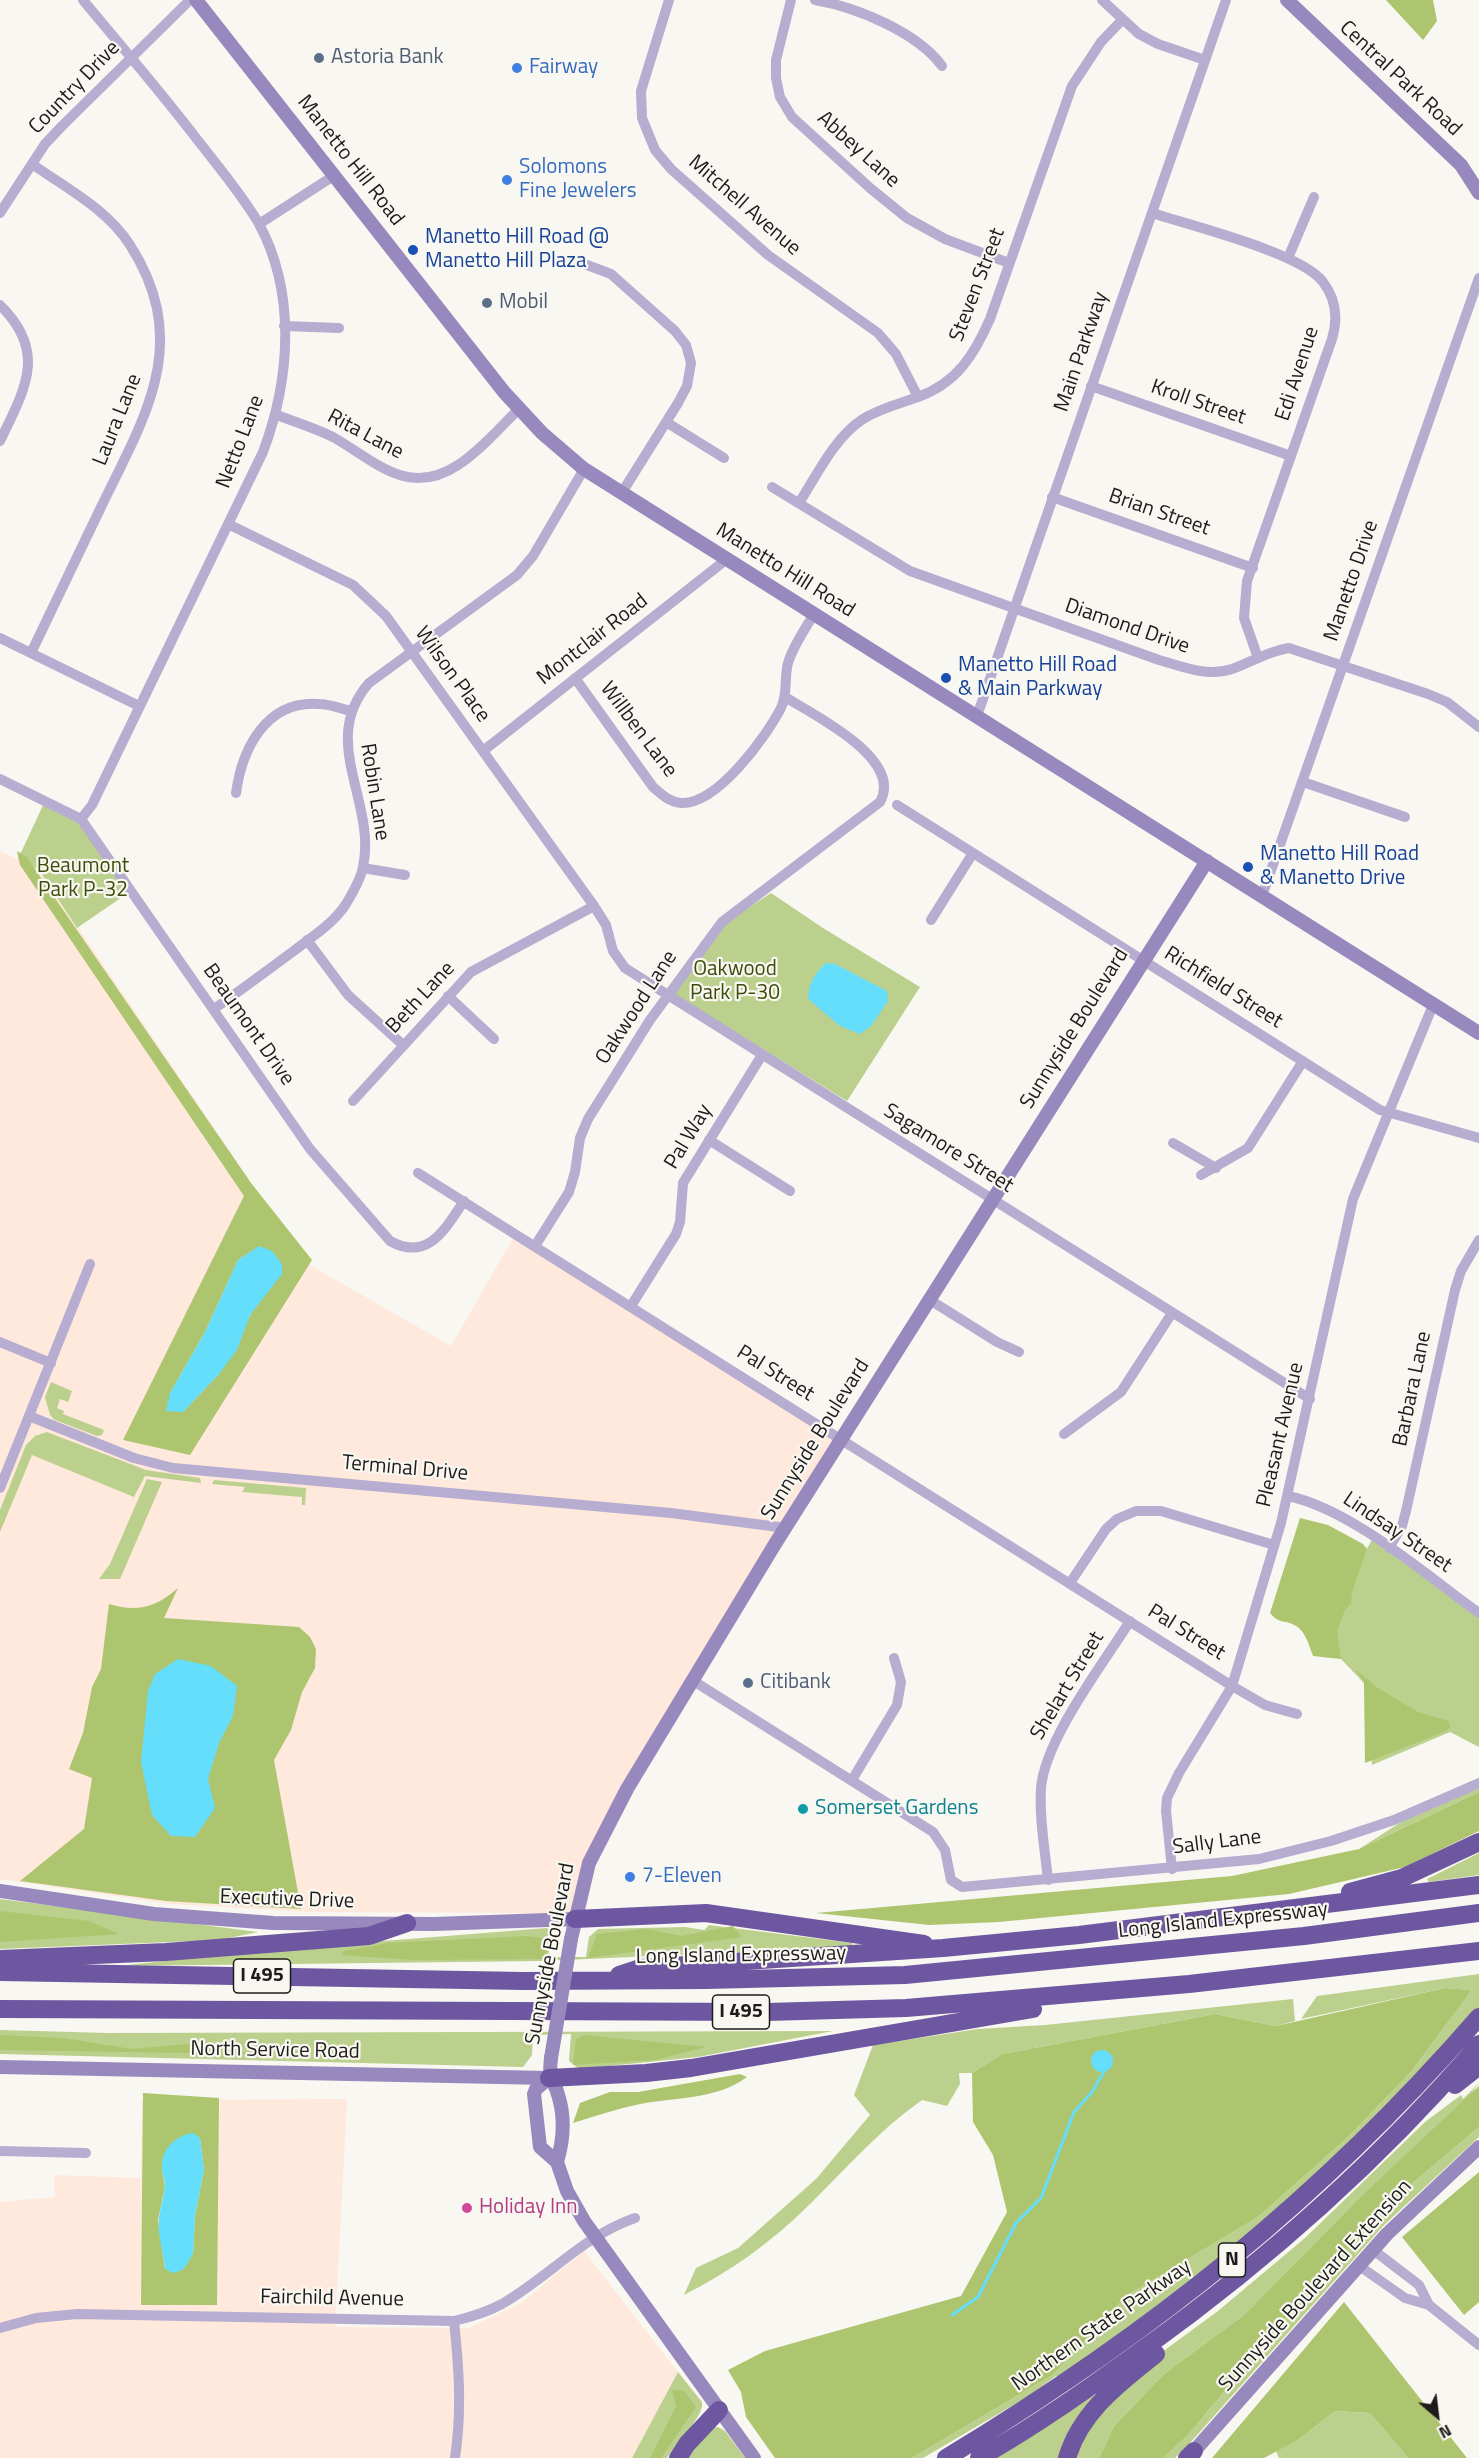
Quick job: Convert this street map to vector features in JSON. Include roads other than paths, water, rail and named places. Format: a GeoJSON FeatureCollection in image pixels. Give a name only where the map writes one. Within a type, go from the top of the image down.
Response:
{"type":"FeatureCollection","features":[{"type":"Feature","properties":{"kind":"highway"},"geometry":{"type":"LineString","coordinates":[[1225,1915],[1360,1890],[1391,1881],[1479,1842]]}},
{"type":"Feature","properties":{"kind":"highway"},"geometry":{"type":"LineString","coordinates":[[602,1980],[640,1968],[943,1948],[1079,1935],[1479,1885]]}},
{"type":"Feature","properties":{"kind":"highway"},"geometry":{"type":"LineString","coordinates":[[575,1918],[706,1913],[909,1940],[943,1948]]}},
{"type":"Feature","properties":{"kind":"highway","name":"Long Island Expressway"},"geometry":{"type":"LineString","coordinates":[[0,1972],[602,1980],[905,1975],[1304,1936],[1479,1913]]}},
{"type":"Feature","properties":{"kind":"highway"},"geometry":{"type":"LineString","coordinates":[[0,1959],[166,1952],[369,1936],[407,1923]]}},
{"type":"Feature","properties":{"kind":"highway","name":"I 495"},"geometry":{"type":"LineString","coordinates":[[0,2009],[175,2012],[767,2012],[906,2008],[1189,1984],[1479,1952]]}},
{"type":"Feature","properties":{"kind":"highway"},"geometry":{"type":"LineString","coordinates":[[549,2078],[646,2073],[691,2068],[871,2035],[1189,1984]]}},
{"type":"Feature","properties":{"kind":"highway","name":"Northern State Parkway"},"geometry":{"type":"LineString","coordinates":[[946,2458],[1100,2360],[1235,2257],[1291,2209],[1397,2108],[1479,2017]]}},
{"type":"Feature","properties":{"kind":"highway","name":"Northern State Parkway"},"geometry":{"type":"LineString","coordinates":[[979,2458],[1114,2371],[1212,2300],[1295,2230],[1390,2143],[1426,2106],[1479,2044]]}},
{"type":"Feature","properties":{"kind":"highway"},"geometry":{"type":"LineString","coordinates":[[1426,2106],[1479,2066]]}},
{"type":"Feature","properties":{"kind":"highway"},"geometry":{"type":"LineString","coordinates":[[1067,2458],[1081,2426],[1101,2400],[1158,2352],[1212,2300]]}},
{"type":"Feature","properties":{"kind":"highway"},"geometry":{"type":"LineString","coordinates":[[678,2458],[687,2444],[719,2410]]}},
{"type":"Feature","properties":{"kind":"main road","name":"Manetto Hill Road"},"geometry":{"type":"LineString","coordinates":[[196,0],[519,409],[556,446],[584,469],[1479,1033]]}},
{"type":"Feature","properties":{"kind":"main road","name":"Central Park Road"},"geometry":{"type":"LineString","coordinates":[[1287,0],[1461,165],[1479,193]]}},
{"type":"Feature","properties":{"kind":"main road","name":"Sunnyside Boulevard"},"geometry":{"type":"LineString","coordinates":[[556,2162],[563,2141],[559,2097],[549,2078],[551,2058],[575,1918],[589,1863],[604,1832],[692,1680],[786,1528],[1207,861]]}},
{"type":"Feature","properties":{"kind":"main road","name":"Executive Drive"},"geometry":{"type":"LineString","coordinates":[[0,1891],[154,1914],[273,1923],[407,1923],[575,1918]]}},
{"type":"Feature","properties":{"kind":"main road","name":"North Service Road"},"geometry":{"type":"LineString","coordinates":[[0,2067],[549,2078]]}},
{"type":"Feature","properties":{"kind":"main road","name":"Sunnyside Boulevard"},"geometry":{"type":"LineString","coordinates":[[549,2078],[536,2089],[534,2094],[540,2147],[556,2162],[567,2191],[595,2237],[754,2458]]}},
{"type":"Feature","properties":{"kind":"main road","name":"Sunnyside Boulevard Extension"},"geometry":{"type":"LineString","coordinates":[[1190,2456],[1372,2249],[1479,2147]]}},
{"type":"Feature","properties":{"kind":"street","name":"Netto Lane"},"geometry":{"type":"LineString","coordinates":[[81,819],[92,805],[263,452],[277,415],[284,374],[284,326],[277,275],[259,224],[238,192],[83,0]]}},
{"type":"Feature","properties":{"kind":"street","name":"Country Drive"},"geometry":{"type":"LineString","coordinates":[[0,213],[32,164],[62,126],[190,0]]}},
{"type":"Feature","properties":{"kind":"street","name":"Mitchell Avenue"},"geometry":{"type":"LineString","coordinates":[[669,0],[641,91],[642,118],[655,150],[671,169],[768,255],[878,333],[896,354],[918,397]]}},
{"type":"Feature","properties":{"kind":"street","name":"Abbey Lane"},"geometry":{"type":"LineString","coordinates":[[791,0],[776,60],[776,78],[780,97],[792,117],[870,188],[907,218],[945,238],[1009,263]]}},
{"type":"Feature","properties":{"kind":"street"},"geometry":{"type":"LineString","coordinates":[[815,0],[839,4],[883,21],[934,56],[942,66]]}},
{"type":"Feature","properties":{"kind":"street"},"geometry":{"type":"LineString","coordinates":[[1102,0],[1139,34],[1158,44],[1205,60]]}},
{"type":"Feature","properties":{"kind":"street","name":"Main Parkway"},"geometry":{"type":"LineString","coordinates":[[977,716],[1226,0]]}},
{"type":"Feature","properties":{"kind":"street","name":"Steven Street"},"geometry":{"type":"LineString","coordinates":[[799,503],[831,452],[854,426],[889,405],[918,397],[951,379],[977,350],[1072,86],[1101,42],[1122,20]]}},
{"type":"Feature","properties":{"kind":"street","name":"Laura Lane"},"geometry":{"type":"LineString","coordinates":[[30,653],[144,420],[158,376],[161,345],[153,294],[147,277],[129,243],[100,211],[32,164]]}},
{"type":"Feature","properties":{"kind":"street"},"geometry":{"type":"LineString","coordinates":[[259,224],[335,175]]}},
{"type":"Feature","properties":{"kind":"street"},"geometry":{"type":"LineString","coordinates":[[1288,258],[1314,197]]}},
{"type":"Feature","properties":{"kind":"street","name":"Edi Avenue"},"geometry":{"type":"LineString","coordinates":[[1152,213],[1288,258],[1323,280],[1332,297],[1336,316],[1332,339],[1247,581],[1244,618],[1258,657]]}},
{"type":"Feature","properties":{"kind":"street"},"geometry":{"type":"LineString","coordinates":[[587,265],[611,274],[675,330],[686,345],[691,373],[687,386],[621,494]]}},
{"type":"Feature","properties":{"kind":"street","name":"Manetto Drive"},"geometry":{"type":"LineString","coordinates":[[1262,896],[1479,278]]}},
{"type":"Feature","properties":{"kind":"street"},"geometry":{"type":"LineString","coordinates":[[0,305],[14,319],[23,334],[29,357],[26,383],[0,441]]}},
{"type":"Feature","properties":{"kind":"street"},"geometry":{"type":"LineString","coordinates":[[284,326],[339,328]]}},
{"type":"Feature","properties":{"kind":"street","name":"Kroll Street"},"geometry":{"type":"LineString","coordinates":[[1091,386],[1291,456]]}},
{"type":"Feature","properties":{"kind":"street","name":"Rita Lane"},"geometry":{"type":"LineString","coordinates":[[277,415],[332,437],[386,471],[403,477],[421,479],[438,475],[459,465],[519,409]]}},
{"type":"Feature","properties":{"kind":"street"},"geometry":{"type":"LineString","coordinates":[[666,422],[724,458]]}},
{"type":"Feature","properties":{"kind":"street","name":"Robin Lane"},"geometry":{"type":"LineString","coordinates":[[214,1009],[328,925],[345,905],[363,867],[365,837],[346,737],[350,711],[357,696],[369,683],[517,575],[533,556],[584,469]]}},
{"type":"Feature","properties":{"kind":"street","name":"Diamond Drive"},"geometry":{"type":"LineString","coordinates":[[772,487],[909,571],[1192,670],[1222,672],[1274,650],[1290,648],[1447,702],[1479,727]]}},
{"type":"Feature","properties":{"kind":"street","name":"Brian Street"},"geometry":{"type":"LineString","coordinates":[[1052,497],[1253,568]]}},
{"type":"Feature","properties":{"kind":"street","name":"Wilson Place"},"geometry":{"type":"LineString","coordinates":[[228,524],[353,585],[386,616],[594,906]]}},
{"type":"Feature","properties":{"kind":"street","name":"Montclair Road"},"geometry":{"type":"LineString","coordinates":[[483,751],[727,559]]}},
{"type":"Feature","properties":{"kind":"street","name":"Willben Lane"},"geometry":{"type":"LineString","coordinates":[[575,678],[653,787],[666,798],[680,802],[706,795],[735,772],[752,753],[785,697],[790,659],[814,614]]}},
{"type":"Feature","properties":{"kind":"street"},"geometry":{"type":"LineString","coordinates":[[0,638],[140,705]]}},
{"type":"Feature","properties":{"kind":"street","name":"Oakwood Lane"},"geometry":{"type":"LineString","coordinates":[[535,1246],[569,1192],[575,1172],[580,1138],[588,1119],[668,995],[722,922],[880,802],[885,788],[875,762],[840,731],[785,697]]}},
{"type":"Feature","properties":{"kind":"street"},"geometry":{"type":"LineString","coordinates":[[236,793],[246,750],[264,724],[275,716],[286,710],[311,704],[350,711]]}},
{"type":"Feature","properties":{"kind":"street","name":"Beaumont Drive"},"geometry":{"type":"LineString","coordinates":[[0,779],[81,819],[310,1149],[390,1241],[401,1247],[412,1248],[431,1242],[464,1201]]}},
{"type":"Feature","properties":{"kind":"street"},"geometry":{"type":"LineString","coordinates":[[1303,782],[1405,817]]}},
{"type":"Feature","properties":{"kind":"street","name":"Richfield Street"},"geometry":{"type":"LineString","coordinates":[[897,805],[1390,1114],[1479,1138]]}},
{"type":"Feature","properties":{"kind":"street"},"geometry":{"type":"LineString","coordinates":[[931,920],[973,853]]}},
{"type":"Feature","properties":{"kind":"street"},"geometry":{"type":"LineString","coordinates":[[363,867],[405,874]]}},
{"type":"Feature","properties":{"kind":"street","name":"Sagamore Street"},"geometry":{"type":"LineString","coordinates":[[594,906],[606,925],[613,951],[619,961],[638,977],[1310,1400]]}},
{"type":"Feature","properties":{"kind":"street","name":"Beth Lane"},"geometry":{"type":"LineString","coordinates":[[353,1101],[471,972],[594,906]]}},
{"type":"Feature","properties":{"kind":"street"},"geometry":{"type":"LineString","coordinates":[[307,940],[348,995],[403,1045]]}},
{"type":"Feature","properties":{"kind":"street"},"geometry":{"type":"LineString","coordinates":[[448,996],[495,1039]]}},
{"type":"Feature","properties":{"kind":"street","name":"Pleasant Avenue"},"geometry":{"type":"LineString","coordinates":[[1172,1869],[1166,1811],[1171,1787],[1232,1686],[1288,1496],[1353,1199],[1390,1114],[1433,1005]]}},
{"type":"Feature","properties":{"kind":"street","name":"Pal Way"},"geometry":{"type":"LineString","coordinates":[[631,1306],[676,1234],[680,1222],[682,1183],[762,1055]]}},
{"type":"Feature","properties":{"kind":"street"},"geometry":{"type":"LineString","coordinates":[[1201,1175],[1248,1148],[1303,1061]]}},
{"type":"Feature","properties":{"kind":"street"},"geometry":{"type":"LineString","coordinates":[[709,1140],[790,1191]]}},
{"type":"Feature","properties":{"kind":"street"},"geometry":{"type":"LineString","coordinates":[[1173,1143],[1216,1168]]}},
{"type":"Feature","properties":{"kind":"street","name":"Pal Street"},"geometry":{"type":"LineString","coordinates":[[418,1173],[1232,1686],[1265,1705],[1297,1714]]}},
{"type":"Feature","properties":{"kind":"street","name":"Barbara Lane"},"geometry":{"type":"LineString","coordinates":[[1389,1548],[1402,1526],[1406,1511],[1455,1290],[1461,1271],[1479,1240]]}},
{"type":"Feature","properties":{"kind":"street"},"geometry":{"type":"LineString","coordinates":[[0,1488],[90,1264]]}},
{"type":"Feature","properties":{"kind":"street"},"geometry":{"type":"LineString","coordinates":[[930,1300],[997,1342],[1019,1352]]}},
{"type":"Feature","properties":{"kind":"street"},"geometry":{"type":"LineString","coordinates":[[1064,1434],[1121,1392],[1172,1313]]}},
{"type":"Feature","properties":{"kind":"street"},"geometry":{"type":"LineString","coordinates":[[0,1342],[51,1362]]}},
{"type":"Feature","properties":{"kind":"street","name":"Terminal Drive"},"geometry":{"type":"LineString","coordinates":[[29,1416],[134,1458],[172,1468],[670,1513],[786,1528]]}},
{"type":"Feature","properties":{"kind":"street","name":"Lindsay Street"},"geometry":{"type":"LineString","coordinates":[[1288,1496],[1329,1510],[1389,1548],[1479,1612]]}},
{"type":"Feature","properties":{"kind":"street"},"geometry":{"type":"LineString","coordinates":[[1070,1583],[1106,1529],[1117,1519],[1136,1511],[1161,1511],[1274,1545]]}},
{"type":"Feature","properties":{"kind":"street","name":"Shelart Street"},"geometry":{"type":"LineString","coordinates":[[1048,1880],[1041,1808],[1046,1765],[1059,1734],[1130,1621]]}},
{"type":"Feature","properties":{"kind":"street"},"geometry":{"type":"LineString","coordinates":[[692,1680],[852,1780],[897,1705],[901,1682],[894,1658]]}},
{"type":"Feature","properties":{"kind":"street","name":"Sally Lane"},"geometry":{"type":"LineString","coordinates":[[852,1780],[933,1832],[945,1850],[951,1880],[962,1887],[974,1888],[1259,1859],[1330,1841],[1394,1820],[1479,1783]]}},
{"type":"Feature","properties":{"kind":"street"},"geometry":{"type":"LineString","coordinates":[[0,2151],[86,2153]]}},
{"type":"Feature","properties":{"kind":"street","name":"Fairchild Avenue"},"geometry":{"type":"LineString","coordinates":[[0,2328],[36,2318],[77,2314],[454,2321],[501,2304],[595,2237],[635,2218]]}},
{"type":"Feature","properties":{"kind":"street"},"geometry":{"type":"LineString","coordinates":[[1372,2249],[1419,2285],[1429,2305]]}},
{"type":"Feature","properties":{"kind":"street"},"geometry":{"type":"LineString","coordinates":[[1358,2265],[1405,2298],[1429,2305],[1478,2341]]}},
{"type":"Feature","properties":{"kind":"street"},"geometry":{"type":"LineString","coordinates":[[454,2321],[460,2384],[460,2422],[455,2458]]}},
{"type":"Feature","properties":{"kind":"water"},"geometry":{"type":"Polygon","coordinates":[[[826,963],[835,964],[887,991],[888,1001],[871,1026],[860,1034],[840,1026],[808,999],[813,979],[826,963]]]}},
{"type":"Feature","properties":{"kind":"water"},"geometry":{"type":"Polygon","coordinates":[[[259,1246],[272,1251],[282,1264],[282,1274],[250,1315],[237,1350],[219,1374],[183,1412],[166,1411],[170,1393],[205,1332],[238,1260],[259,1246]]]}},
{"type":"Feature","properties":{"kind":"water"},"geometry":{"type":"Polygon","coordinates":[[[178,1659],[211,1666],[237,1686],[233,1716],[219,1743],[208,1779],[215,1808],[195,1837],[171,1836],[152,1815],[141,1762],[148,1691],[155,1674],[178,1659]]]}},
{"type":"Feature","properties":{"kind":"water"},"geometry":{"type":"Polygon","coordinates":[[[1098,2050],[1106,2050],[1113,2057],[1113,2065],[1106,2072],[1098,2072],[1091,2065],[1091,2057],[1098,2050]]]}},
{"type":"Feature","properties":{"kind":"water"},"geometry":{"type":"Polygon","coordinates":[[[193,2133],[200,2138],[204,2170],[195,2215],[193,2254],[184,2269],[174,2273],[165,2269],[159,2231],[165,2186],[162,2161],[167,2149],[175,2140],[193,2133]]]}},
{"type":"Feature","properties":{"kind":"waterway"},"geometry":{"type":"LineString","coordinates":[[952,2315],[978,2297],[1016,2223],[1041,2198],[1074,2112],[1092,2092],[1106,2068]]}},
{"type":"Feature","properties":{"kind":"place","name":"Astoria Bank"},"geometry":{"type":"Point","coordinates":[319,58]}},
{"type":"Feature","properties":{"kind":"place","name":"Fairway"},"geometry":{"type":"Point","coordinates":[517,68]}},
{"type":"Feature","properties":{"kind":"place","name":"Solomons Fine Jewelers"},"geometry":{"type":"Point","coordinates":[507,180]}},
{"type":"Feature","properties":{"kind":"place","name":"Manetto Hill Road @ Manetto Hill Plaza"},"geometry":{"type":"Point","coordinates":[413,250]}},
{"type":"Feature","properties":{"kind":"place","name":"Mobil"},"geometry":{"type":"Point","coordinates":[487,303]}},
{"type":"Feature","properties":{"kind":"place","name":"Manetto Hill Road & Main Parkway"},"geometry":{"type":"Point","coordinates":[946,678]}},
{"type":"Feature","properties":{"kind":"place","name":"Manetto Hill Road & Manetto Drive"},"geometry":{"type":"Point","coordinates":[1248,867]}},
{"type":"Feature","properties":{"kind":"place","name":"Citibank"},"geometry":{"type":"Point","coordinates":[748,1683]}},
{"type":"Feature","properties":{"kind":"place","name":"Somerset Gardens"},"geometry":{"type":"Point","coordinates":[803,1809]}},
{"type":"Feature","properties":{"kind":"place","name":"7-Eleven"},"geometry":{"type":"Point","coordinates":[630,1877]}},
{"type":"Feature","properties":{"kind":"place","name":"Holiday Inn"},"geometry":{"type":"Point","coordinates":[467,2208]}},
{"type":"Feature","properties":{"kind":"park label","name":"Beaumont Park P-32"},"geometry":{"type":"Point","coordinates":[83,879]}},
{"type":"Feature","properties":{"kind":"park label","name":"Oakwood Park P-30"},"geometry":{"type":"Point","coordinates":[735,982]}}]}
